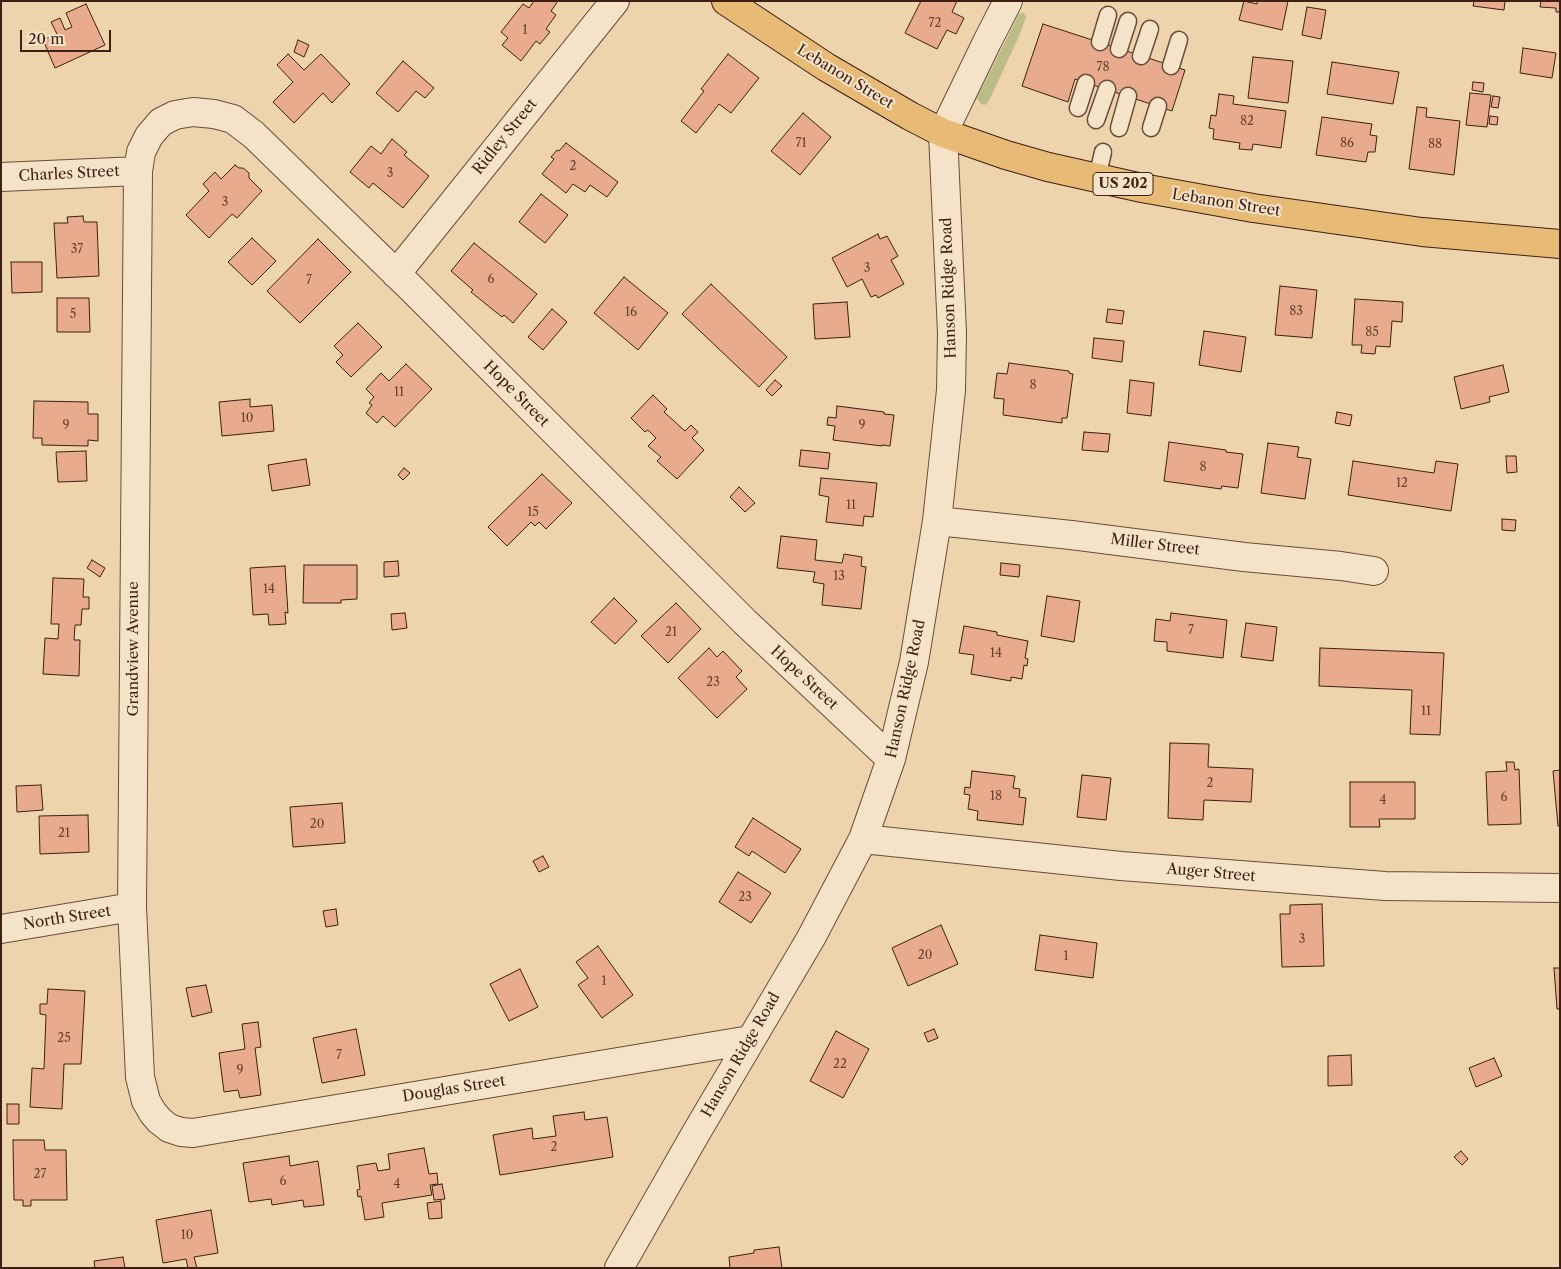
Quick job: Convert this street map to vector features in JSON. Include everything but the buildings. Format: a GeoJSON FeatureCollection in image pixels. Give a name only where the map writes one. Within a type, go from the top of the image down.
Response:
{"type":"FeatureCollection","features":[{"type":"Feature","properties":{"kind":"highway","name":"Lebanon Street"},"geometry":{"type":"LineString","coordinates":[[726,1],[826,67],[902,111],[943,133],[1006,155],[1151,190],[1272,211],[1422,232],[1560,244]]}},
{"type":"Feature","properties":{"kind":"street","name":"Ridley Street"},"geometry":{"type":"LineString","coordinates":[[396,274],[615,1]]}},
{"type":"Feature","properties":{"kind":"street"},"geometry":{"type":"LineString","coordinates":[[943,133],[1008,1]]}},
{"type":"Feature","properties":{"kind":"street","name":"Hope Street"},"geometry":{"type":"LineString","coordinates":[[138,171],[141,152],[148,136],[161,122],[175,115],[193,112],[214,114],[233,120],[254,135],[740,617],[892,759]]}},
{"type":"Feature","properties":{"kind":"street","name":"Hanson Ridge Road"},"geometry":{"type":"LineString","coordinates":[[619,1268],[811,938],[863,839],[892,759],[914,662],[936,521],[951,390],[951,306],[943,133]]}},
{"type":"Feature","properties":{"kind":"street","name":"Charles Street"},"geometry":{"type":"LineString","coordinates":[[1,178],[138,171]]}},
{"type":"Feature","properties":{"kind":"street","name":"Grandview Avenue"},"geometry":{"type":"LineString","coordinates":[[138,171],[132,907],[140,1077],[146,1101],[160,1121]]}},
{"type":"Feature","properties":{"kind":"street","name":"Miller Street"},"geometry":{"type":"LineString","coordinates":[[936,521],[1071,534],[1244,557],[1374,571]]}},
{"type":"Feature","properties":{"kind":"street","name":"Auger Street"},"geometry":{"type":"LineString","coordinates":[[863,839],[1121,866],[1385,886],[1560,888]]}},
{"type":"Feature","properties":{"kind":"street","name":"North Street"},"geometry":{"type":"LineString","coordinates":[[1,929],[132,907]]}},
{"type":"Feature","properties":{"kind":"street","name":"Douglas Street"},"geometry":{"type":"LineString","coordinates":[[160,1121],[169,1128],[193,1133],[750,1040]]}},
{"type":"Feature","properties":{"kind":"lane"},"geometry":{"type":"LineString","coordinates":[[1100,42],[1108,14]]}},
{"type":"Feature","properties":{"kind":"lane"},"geometry":{"type":"LineString","coordinates":[[1119,49],[1128,22]]}},
{"type":"Feature","properties":{"kind":"lane"},"geometry":{"type":"LineString","coordinates":[[1141,56],[1150,29]]}},
{"type":"Feature","properties":{"kind":"lane"},"geometry":{"type":"LineString","coordinates":[[1171,66],[1179,40]]}},
{"type":"Feature","properties":{"kind":"lane"},"geometry":{"type":"LineString","coordinates":[[1078,108],[1086,82]]}},
{"type":"Feature","properties":{"kind":"lane"},"geometry":{"type":"LineString","coordinates":[[1096,120],[1106,89]]}},
{"type":"Feature","properties":{"kind":"lane"},"geometry":{"type":"LineString","coordinates":[[1119,128],[1128,96]]}},
{"type":"Feature","properties":{"kind":"lane"},"geometry":{"type":"LineString","coordinates":[[1151,128],[1158,106]]}},
{"type":"Feature","properties":{"kind":"lane"},"geometry":{"type":"LineString","coordinates":[[1097,178],[1103,152]]}},
{"type":"Feature","properties":{"kind":"green space"},"geometry":{"type":"Polygon","coordinates":[[[1024,13],[1026,17],[1019,36],[989,101],[985,105],[981,104],[977,98],[1019,14],[1024,13]]]}}]}
